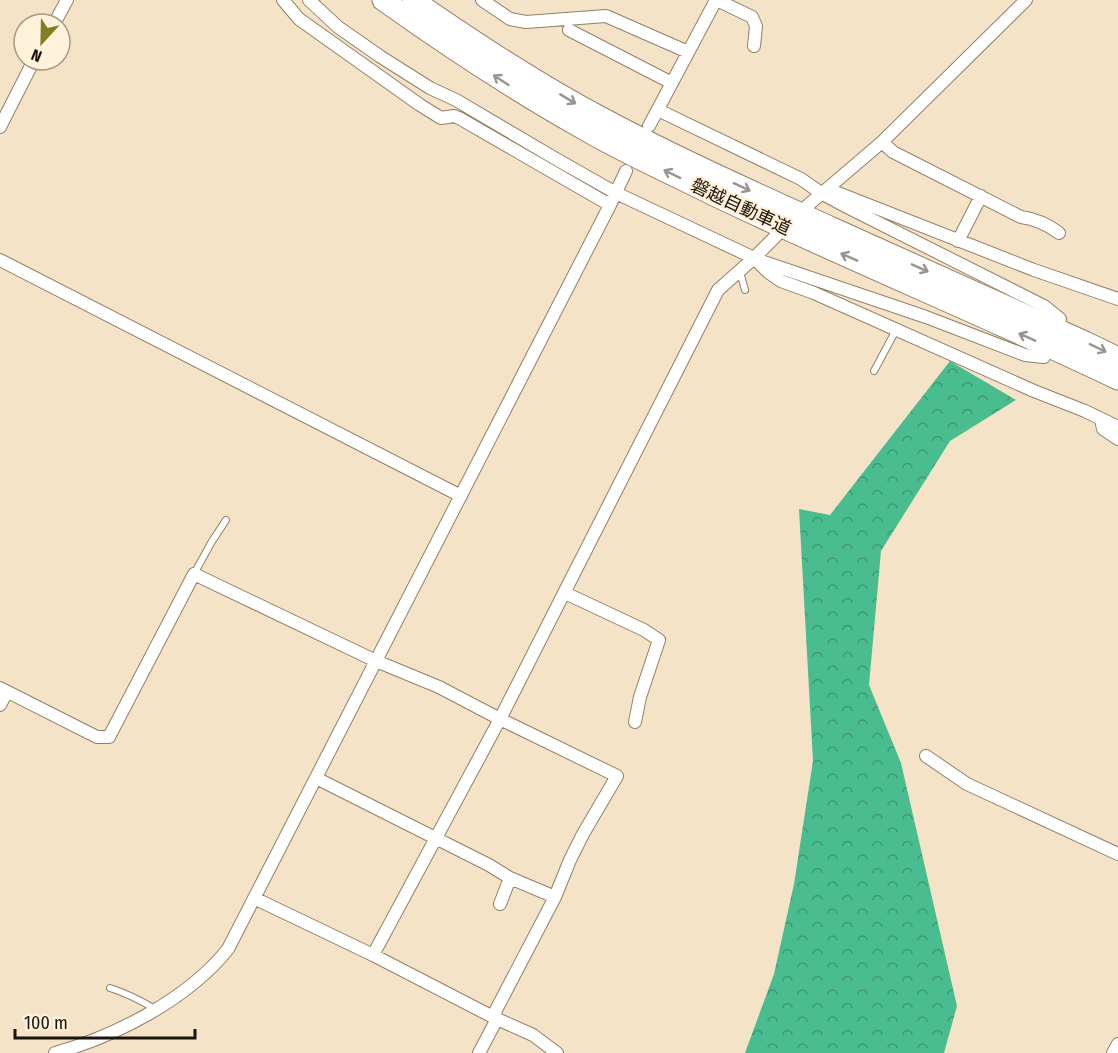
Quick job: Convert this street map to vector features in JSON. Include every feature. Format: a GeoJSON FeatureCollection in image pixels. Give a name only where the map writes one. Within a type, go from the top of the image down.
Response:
{"type":"FeatureCollection","features":[{"type":"Feature","properties":{"kind":"highway","name":"磐越自動車道"},"geometry":{"type":"LineString","coordinates":[[383,0],[514,88],[638,158],[764,219],[1118,379]]}},
{"type":"Feature","properties":{"kind":"highway","name":"磐越自動車道"},"geometry":{"type":"LineString","coordinates":[[413,0],[524,73],[657,147],[1118,358]]}},
{"type":"Feature","properties":{"kind":"street"},"geometry":{"type":"LineString","coordinates":[[283,0],[299,19],[420,105],[441,118],[454,116],[459,118],[610,205]]}},
{"type":"Feature","properties":{"kind":"street"},"geometry":{"type":"LineString","coordinates":[[309,0],[338,27],[430,88],[456,100],[616,193],[754,258],[926,317],[1024,355],[1044,357]]}},
{"type":"Feature","properties":{"kind":"street"},"geometry":{"type":"LineString","coordinates":[[482,0],[510,19],[526,22],[606,16],[688,52]]}},
{"type":"Feature","properties":{"kind":"street"},"geometry":{"type":"LineString","coordinates":[[649,126],[717,0],[752,17],[756,26],[754,46]]}},
{"type":"Feature","properties":{"kind":"street"},"geometry":{"type":"LineString","coordinates":[[807,206],[882,142],[1026,0]]}},
{"type":"Feature","properties":{"kind":"street"},"geometry":{"type":"LineString","coordinates":[[569,30],[672,83]]}},
{"type":"Feature","properties":{"kind":"street"},"geometry":{"type":"LineString","coordinates":[[0,127],[28,72]]}},
{"type":"Feature","properties":{"kind":"street"},"geometry":{"type":"LineString","coordinates":[[658,110],[801,179],[821,193],[1044,306],[1060,319]]}},
{"type":"Feature","properties":{"kind":"street"},"geometry":{"type":"LineString","coordinates":[[882,142],[893,152],[1021,217],[1033,219],[1059,233]]}},
{"type":"Feature","properties":{"kind":"street"},"geometry":{"type":"LineString","coordinates":[[55,1053],[106,1036],[155,1009],[204,975],[228,950],[626,171]]}},
{"type":"Feature","properties":{"kind":"street"},"geometry":{"type":"LineString","coordinates":[[821,193],[830,191],[838,193],[1034,270],[1118,299]]}},
{"type":"Feature","properties":{"kind":"street"},"geometry":{"type":"LineString","coordinates":[[958,241],[981,196]]}},
{"type":"Feature","properties":{"kind":"street"},"geometry":{"type":"LineString","coordinates":[[373,955],[500,719],[718,290],[776,236]]}},
{"type":"Feature","properties":{"kind":"street"},"geometry":{"type":"LineString","coordinates":[[754,258],[768,272],[782,281],[1118,427]]}},
{"type":"Feature","properties":{"kind":"street"},"geometry":{"type":"LineString","coordinates":[[0,260],[461,496]]}},
{"type":"Feature","properties":{"kind":"street"},"geometry":{"type":"LineString","coordinates":[[1101,419],[1103,429],[1118,439]]}},
{"type":"Feature","properties":{"kind":"street"},"geometry":{"type":"LineString","coordinates":[[0,705],[4,690],[97,737],[109,737],[194,574],[376,661],[439,687],[617,776],[570,860],[555,897],[496,1010],[497,1019],[479,1053]]}},
{"type":"Feature","properties":{"kind":"street"},"geometry":{"type":"LineString","coordinates":[[565,593],[644,630],[659,640],[640,697],[635,722]]}},
{"type":"Feature","properties":{"kind":"street"},"geometry":{"type":"LineString","coordinates":[[926,756],[967,784],[1118,854]]}},
{"type":"Feature","properties":{"kind":"street"},"geometry":{"type":"LineString","coordinates":[[316,778],[489,865],[510,878],[555,897]]}},
{"type":"Feature","properties":{"kind":"street"},"geometry":{"type":"LineString","coordinates":[[500,903],[510,878]]}},
{"type":"Feature","properties":{"kind":"street"},"geometry":{"type":"LineString","coordinates":[[255,898],[533,1035],[557,1053]]}},
{"type":"Feature","properties":{"kind":"street"},"geometry":{"type":"LineString","coordinates":[[1113,1053],[1118,1044]]}},
{"type":"Feature","properties":{"kind":"lane"},"geometry":{"type":"LineString","coordinates":[[740,271],[745,290]]}},
{"type":"Feature","properties":{"kind":"lane"},"geometry":{"type":"LineString","coordinates":[[874,371],[896,330]]}},
{"type":"Feature","properties":{"kind":"lane"},"geometry":{"type":"LineString","coordinates":[[194,574],[226,520]]}},
{"type":"Feature","properties":{"kind":"lane"},"geometry":{"type":"LineString","coordinates":[[110,988],[124,992],[155,1009]]}},
{"type":"Feature","properties":{"kind":"green space"},"geometry":{"type":"Polygon","coordinates":[[[950,361],[1016,400],[950,441],[881,551],[869,685],[901,763],[957,1006],[944,1053],[745,1053],[774,974],[794,884],[813,761],[799,509],[830,515],[950,361]]]}}]}
